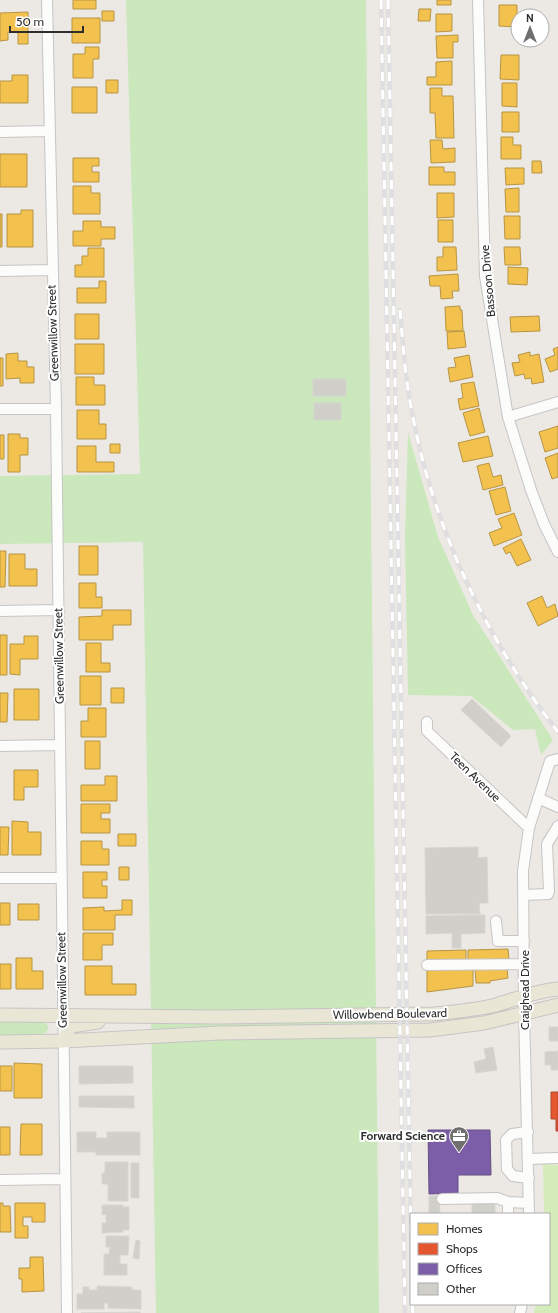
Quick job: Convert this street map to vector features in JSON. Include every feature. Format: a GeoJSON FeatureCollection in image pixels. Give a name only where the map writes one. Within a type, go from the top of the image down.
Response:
{"type":"FeatureCollection","features":[{"type":"Feature","properties":{"kind":"main road","name":"Willowbend Boulevard"},"geometry":{"type":"LineString","coordinates":[[0,1015],[219,1017],[434,1014],[460,1012],[492,1006],[524,996],[558,989]]}},
{"type":"Feature","properties":{"kind":"main road","name":"Willowbend Boulevard"},"geometry":{"type":"LineString","coordinates":[[0,1042],[63,1041],[220,1033],[430,1030],[484,1023],[524,1012],[558,1005]]}},
{"type":"Feature","properties":{"kind":"main road"},"geometry":{"type":"LineString","coordinates":[[63,1041],[71,1026],[115,1021],[136,1016]]}},
{"type":"Feature","properties":{"kind":"main road"},"geometry":{"type":"LineString","coordinates":[[219,1017],[220,1033]]}},
{"type":"Feature","properties":{"kind":"street","name":"Greenwillow Street"},"geometry":{"type":"LineString","coordinates":[[48,0],[59,610],[64,1179],[67,1313]]}},
{"type":"Feature","properties":{"kind":"street","name":"Bassoon Drive"},"geometry":{"type":"LineString","coordinates":[[478,0],[486,276],[508,417],[531,490],[544,524],[558,552]]}},
{"type":"Feature","properties":{"kind":"street"},"geometry":{"type":"LineString","coordinates":[[0,132],[50,131]]}},
{"type":"Feature","properties":{"kind":"street"},"geometry":{"type":"LineString","coordinates":[[0,271],[52,270]]}},
{"type":"Feature","properties":{"kind":"street"},"geometry":{"type":"LineString","coordinates":[[508,417],[558,402]]}},
{"type":"Feature","properties":{"kind":"street"},"geometry":{"type":"LineString","coordinates":[[0,410],[56,409]]}},
{"type":"Feature","properties":{"kind":"street"},"geometry":{"type":"LineString","coordinates":[[0,611],[59,610]]}},
{"type":"Feature","properties":{"kind":"street","name":"Teen Avenue"},"geometry":{"type":"LineString","coordinates":[[426,722],[427,731],[529,828]]}},
{"type":"Feature","properties":{"kind":"street"},"geometry":{"type":"LineString","coordinates":[[0,746],[60,746]]}},
{"type":"Feature","properties":{"kind":"street","name":"Craighead Drive"},"geometry":{"type":"LineString","coordinates":[[530,1213],[524,1012],[523,871],[529,828],[547,769],[550,761],[558,759]]}},
{"type":"Feature","properties":{"kind":"street"},"geometry":{"type":"LineString","coordinates":[[538,798],[558,806]]}},
{"type":"Feature","properties":{"kind":"street"},"geometry":{"type":"LineString","coordinates":[[524,895],[548,894],[547,844],[558,826]]}},
{"type":"Feature","properties":{"kind":"street"},"geometry":{"type":"LineString","coordinates":[[0,878],[61,878]]}},
{"type":"Feature","properties":{"kind":"street"},"geometry":{"type":"LineString","coordinates":[[496,921],[498,941],[524,941]]}},
{"type":"Feature","properties":{"kind":"street"},"geometry":{"type":"LineString","coordinates":[[427,965],[524,964]]}},
{"type":"Feature","properties":{"kind":"street"},"geometry":{"type":"LineString","coordinates":[[528,1132],[512,1134],[506,1140],[507,1169],[514,1176],[529,1178]]}},
{"type":"Feature","properties":{"kind":"street"},"geometry":{"type":"LineString","coordinates":[[529,1159],[558,1158]]}},
{"type":"Feature","properties":{"kind":"street"},"geometry":{"type":"LineString","coordinates":[[0,1180],[64,1179]]}},
{"type":"Feature","properties":{"kind":"street"},"geometry":{"type":"LineString","coordinates":[[442,1199],[497,1198],[508,1202],[529,1203]]}},
{"type":"Feature","properties":{"kind":"street"},"geometry":{"type":"LineString","coordinates":[[508,1202],[508,1213]]}},
{"type":"Feature","properties":{"kind":"green space"},"geometry":{"type":"Polygon","coordinates":[[[126,0],[366,0],[379,1313],[156,1313],[143,542],[0,544],[0,476],[140,474],[126,0]]]}},
{"type":"Feature","properties":{"kind":"green space"},"geometry":{"type":"Polygon","coordinates":[[[408,432],[438,537],[473,615],[553,740],[541,755],[535,729],[513,730],[471,696],[408,695],[405,538],[408,432]]]}},
{"type":"Feature","properties":{"kind":"green space"},"geometry":{"type":"Polygon","coordinates":[[[0,1020],[41,1020],[49,1026],[46,1033],[29,1036],[0,1036],[0,1020]]]}},
{"type":"Feature","properties":{"kind":"green space"},"geometry":{"type":"Polygon","coordinates":[[[543,1164],[558,1165],[558,1313],[534,1313],[536,1305],[550,1305],[550,1213],[544,1213],[543,1164]]]}},
{"type":"Feature","properties":{"kind":"building: Homes"},"geometry":{"type":"Polygon","coordinates":[[[73,0],[96,0],[96,9],[73,9],[73,0]]]}},
{"type":"Feature","properties":{"kind":"building: Homes"},"geometry":{"type":"Polygon","coordinates":[[[437,0],[451,0],[451,5],[437,5],[437,0]]]}},
{"type":"Feature","properties":{"kind":"building: Homes"},"geometry":{"type":"Polygon","coordinates":[[[499,5],[517,5],[517,8],[510,8],[510,27],[499,26],[499,5]]]}},
{"type":"Feature","properties":{"kind":"building: Homes"},"geometry":{"type":"Polygon","coordinates":[[[419,9],[431,9],[430,21],[418,21],[419,9]]]}},
{"type":"Feature","properties":{"kind":"building: Homes"},"geometry":{"type":"Polygon","coordinates":[[[102,11],[114,11],[114,21],[102,21],[102,11]]]}},
{"type":"Feature","properties":{"kind":"building: Homes"},"geometry":{"type":"Polygon","coordinates":[[[28,12],[28,44],[18,44],[18,32],[8,32],[8,40],[0,41],[0,13],[28,12]]]}},
{"type":"Feature","properties":{"kind":"building: Homes"},"geometry":{"type":"Polygon","coordinates":[[[436,14],[452,14],[452,31],[436,32],[436,14]]]}},
{"type":"Feature","properties":{"kind":"building: Homes"},"geometry":{"type":"Polygon","coordinates":[[[72,18],[100,18],[100,43],[72,43],[72,18]]]}},
{"type":"Feature","properties":{"kind":"building: Homes"},"geometry":{"type":"Polygon","coordinates":[[[458,35],[458,42],[453,42],[453,58],[437,58],[436,36],[458,35]]]}},
{"type":"Feature","properties":{"kind":"building: Homes"},"geometry":{"type":"Polygon","coordinates":[[[85,47],[99,47],[99,59],[93,59],[93,78],[73,78],[73,54],[85,54],[85,47]]]}},
{"type":"Feature","properties":{"kind":"building: Homes"},"geometry":{"type":"Polygon","coordinates":[[[501,55],[519,55],[519,80],[500,79],[501,55]]]}},
{"type":"Feature","properties":{"kind":"building: Homes"},"geometry":{"type":"Polygon","coordinates":[[[452,61],[452,85],[427,85],[427,77],[436,77],[436,62],[452,61]]]}},
{"type":"Feature","properties":{"kind":"building: Homes"},"geometry":{"type":"Polygon","coordinates":[[[12,75],[28,75],[28,103],[0,103],[0,81],[12,81],[12,75]]]}},
{"type":"Feature","properties":{"kind":"building: Homes"},"geometry":{"type":"Polygon","coordinates":[[[106,80],[118,80],[118,93],[106,93],[106,80]]]}},
{"type":"Feature","properties":{"kind":"building: Homes"},"geometry":{"type":"Polygon","coordinates":[[[502,83],[517,83],[517,107],[502,106],[502,83]]]}},
{"type":"Feature","properties":{"kind":"building: Homes"},"geometry":{"type":"Polygon","coordinates":[[[72,87],[97,87],[97,113],[72,113],[72,87]]]}},
{"type":"Feature","properties":{"kind":"building: Homes"},"geometry":{"type":"Polygon","coordinates":[[[430,88],[442,88],[442,96],[453,96],[454,138],[436,138],[435,113],[430,113],[430,88]]]}},
{"type":"Feature","properties":{"kind":"building: Homes"},"geometry":{"type":"Polygon","coordinates":[[[502,112],[519,112],[519,132],[502,132],[502,112]]]}},
{"type":"Feature","properties":{"kind":"building: Homes"},"geometry":{"type":"Polygon","coordinates":[[[501,137],[513,137],[513,145],[521,145],[521,159],[501,159],[501,137]]]}},
{"type":"Feature","properties":{"kind":"building: Homes"},"geometry":{"type":"Polygon","coordinates":[[[430,140],[442,140],[443,149],[455,148],[455,162],[431,163],[430,140]]]}},
{"type":"Feature","properties":{"kind":"building: Homes"},"geometry":{"type":"Polygon","coordinates":[[[0,154],[27,154],[27,187],[0,187],[0,154]]]}},
{"type":"Feature","properties":{"kind":"building: Homes"},"geometry":{"type":"Polygon","coordinates":[[[73,158],[99,158],[99,166],[92,166],[92,172],[99,172],[99,182],[73,182],[73,158]]]}},
{"type":"Feature","properties":{"kind":"building: Homes"},"geometry":{"type":"Polygon","coordinates":[[[532,161],[541,161],[542,173],[532,173],[532,161]]]}},
{"type":"Feature","properties":{"kind":"building: Homes"},"geometry":{"type":"Polygon","coordinates":[[[429,167],[444,167],[444,172],[455,172],[455,185],[429,185],[429,167]]]}},
{"type":"Feature","properties":{"kind":"building: Homes"},"geometry":{"type":"Polygon","coordinates":[[[505,168],[524,168],[524,184],[506,185],[505,168]]]}},
{"type":"Feature","properties":{"kind":"building: Homes"},"geometry":{"type":"Polygon","coordinates":[[[73,186],[91,186],[91,193],[100,193],[100,214],[73,214],[73,186]]]}},
{"type":"Feature","properties":{"kind":"building: Homes"},"geometry":{"type":"Polygon","coordinates":[[[519,188],[519,212],[506,212],[505,189],[519,188]]]}},
{"type":"Feature","properties":{"kind":"building: Homes"},"geometry":{"type":"Polygon","coordinates":[[[437,193],[454,193],[454,217],[437,218],[437,193]]]}},
{"type":"Feature","properties":{"kind":"building: Homes"},"geometry":{"type":"Polygon","coordinates":[[[21,210],[33,210],[33,247],[7,247],[7,214],[21,214],[21,210]]]}},
{"type":"Feature","properties":{"kind":"building: Homes"},"geometry":{"type":"Polygon","coordinates":[[[0,214],[2,214],[2,247],[0,247],[0,214]]]}},
{"type":"Feature","properties":{"kind":"building: Homes"},"geometry":{"type":"Polygon","coordinates":[[[504,216],[520,216],[520,239],[505,239],[504,216]]]}},
{"type":"Feature","properties":{"kind":"building: Homes"},"geometry":{"type":"Polygon","coordinates":[[[438,220],[453,220],[453,242],[438,242],[438,220]]]}},
{"type":"Feature","properties":{"kind":"building: Homes"},"geometry":{"type":"Polygon","coordinates":[[[83,221],[101,221],[101,227],[115,227],[115,239],[101,239],[101,246],[73,246],[73,231],[83,231],[83,221]]]}},
{"type":"Feature","properties":{"kind":"building: Homes"},"geometry":{"type":"Polygon","coordinates":[[[443,247],[456,247],[457,270],[437,271],[437,257],[443,257],[443,247]]]}},
{"type":"Feature","properties":{"kind":"building: Homes"},"geometry":{"type":"Polygon","coordinates":[[[504,247],[520,247],[521,265],[505,265],[504,247]]]}},
{"type":"Feature","properties":{"kind":"building: Homes"},"geometry":{"type":"Polygon","coordinates":[[[88,248],[104,248],[104,277],[75,277],[75,265],[82,265],[82,256],[88,256],[88,248]]]}},
{"type":"Feature","properties":{"kind":"building: Homes"},"geometry":{"type":"Polygon","coordinates":[[[508,267],[528,268],[527,285],[508,284],[508,267]]]}},
{"type":"Feature","properties":{"kind":"building: Homes"},"geometry":{"type":"Polygon","coordinates":[[[458,274],[459,291],[452,291],[453,298],[441,299],[440,286],[430,286],[429,276],[458,274]]]}},
{"type":"Feature","properties":{"kind":"building: Homes"},"geometry":{"type":"Polygon","coordinates":[[[99,281],[106,281],[106,303],[77,303],[77,288],[99,288],[99,281]]]}},
{"type":"Feature","properties":{"kind":"building: Homes"},"geometry":{"type":"Polygon","coordinates":[[[460,306],[460,310],[462,310],[463,331],[446,331],[445,307],[460,306]]]}},
{"type":"Feature","properties":{"kind":"building: Homes"},"geometry":{"type":"Polygon","coordinates":[[[75,314],[99,314],[99,339],[75,339],[75,314]]]}},
{"type":"Feature","properties":{"kind":"building: Homes"},"geometry":{"type":"Polygon","coordinates":[[[539,316],[540,331],[511,332],[510,317],[539,316]]]}},
{"type":"Feature","properties":{"kind":"building: Homes"},"geometry":{"type":"Polygon","coordinates":[[[464,331],[466,347],[448,349],[447,332],[464,331]]]}},
{"type":"Feature","properties":{"kind":"building: Homes"},"geometry":{"type":"Polygon","coordinates":[[[75,344],[104,344],[104,374],[75,374],[75,344]]]}},
{"type":"Feature","properties":{"kind":"building: Homes"},"geometry":{"type":"Polygon","coordinates":[[[558,347],[558,369],[550,372],[545,359],[555,355],[553,349],[558,347]]]}},
{"type":"Feature","properties":{"kind":"building: Homes"},"geometry":{"type":"Polygon","coordinates":[[[530,352],[530,356],[539,354],[544,382],[532,384],[531,378],[525,379],[524,374],[515,376],[512,363],[520,362],[518,355],[530,352]]]}},
{"type":"Feature","properties":{"kind":"building: Homes"},"geometry":{"type":"Polygon","coordinates":[[[18,353],[18,361],[27,361],[27,367],[34,367],[34,383],[20,383],[20,378],[6,379],[6,354],[18,353]]]}},
{"type":"Feature","properties":{"kind":"building: Homes"},"geometry":{"type":"Polygon","coordinates":[[[469,355],[473,377],[450,382],[448,368],[456,367],[454,358],[469,355]]]}},
{"type":"Feature","properties":{"kind":"building: Homes"},"geometry":{"type":"Polygon","coordinates":[[[0,358],[3,358],[3,386],[0,386],[0,358]]]}},
{"type":"Feature","properties":{"kind":"building: Homes"},"geometry":{"type":"Polygon","coordinates":[[[76,377],[94,377],[94,385],[105,385],[105,405],[76,405],[76,377]]]}},
{"type":"Feature","properties":{"kind":"building: Homes"},"geometry":{"type":"Polygon","coordinates":[[[474,382],[479,406],[460,410],[458,399],[463,398],[461,384],[474,382]]]}},
{"type":"Feature","properties":{"kind":"building: Homes"},"geometry":{"type":"Polygon","coordinates":[[[479,408],[485,432],[470,436],[463,413],[479,408]]]}},
{"type":"Feature","properties":{"kind":"building: Homes"},"geometry":{"type":"Polygon","coordinates":[[[77,410],[99,410],[99,424],[106,424],[106,439],[77,439],[77,410]]]}},
{"type":"Feature","properties":{"kind":"building: Homes"},"geometry":{"type":"Polygon","coordinates":[[[558,426],[558,448],[545,452],[539,432],[558,426]]]}},
{"type":"Feature","properties":{"kind":"building: Homes"},"geometry":{"type":"Polygon","coordinates":[[[8,434],[20,434],[20,438],[28,438],[28,455],[20,455],[20,472],[8,472],[8,434]]]}},
{"type":"Feature","properties":{"kind":"building: Homes"},"geometry":{"type":"Polygon","coordinates":[[[0,435],[4,435],[4,459],[0,459],[0,435]]]}},
{"type":"Feature","properties":{"kind":"building: Homes"},"geometry":{"type":"Polygon","coordinates":[[[488,436],[493,456],[463,462],[458,443],[488,436]]]}},
{"type":"Feature","properties":{"kind":"building: Homes"},"geometry":{"type":"Polygon","coordinates":[[[110,444],[120,444],[120,453],[110,453],[110,444]]]}},
{"type":"Feature","properties":{"kind":"building: Homes"},"geometry":{"type":"Polygon","coordinates":[[[77,446],[96,446],[96,462],[114,462],[114,472],[77,472],[77,446]]]}},
{"type":"Feature","properties":{"kind":"building: Homes"},"geometry":{"type":"Polygon","coordinates":[[[558,453],[558,477],[552,479],[545,458],[558,453]]]}},
{"type":"Feature","properties":{"kind":"building: Homes"},"geometry":{"type":"Polygon","coordinates":[[[489,463],[493,477],[501,475],[503,485],[483,490],[477,466],[489,463]]]}},
{"type":"Feature","properties":{"kind":"building: Homes"},"geometry":{"type":"Polygon","coordinates":[[[505,487],[511,511],[496,515],[489,491],[505,487]]]}},
{"type":"Feature","properties":{"kind":"building: Homes"},"geometry":{"type":"Polygon","coordinates":[[[514,513],[522,535],[494,546],[489,533],[502,528],[498,519],[514,513]]]}},
{"type":"Feature","properties":{"kind":"building: Homes"},"geometry":{"type":"Polygon","coordinates":[[[521,539],[531,560],[517,566],[510,552],[506,554],[503,548],[521,539]]]}},
{"type":"Feature","properties":{"kind":"building: Homes"},"geometry":{"type":"Polygon","coordinates":[[[79,546],[98,546],[98,575],[79,575],[79,546]]]}},
{"type":"Feature","properties":{"kind":"building: Homes"},"geometry":{"type":"Polygon","coordinates":[[[0,551],[6,551],[5,587],[0,587],[0,551]]]}},
{"type":"Feature","properties":{"kind":"building: Homes"},"geometry":{"type":"Polygon","coordinates":[[[9,554],[25,554],[25,569],[37,569],[37,586],[9,586],[9,554]]]}},
{"type":"Feature","properties":{"kind":"building: Homes"},"geometry":{"type":"Polygon","coordinates":[[[79,583],[96,583],[96,597],[102,597],[102,608],[79,608],[79,583]]]}},
{"type":"Feature","properties":{"kind":"building: Homes"},"geometry":{"type":"Polygon","coordinates":[[[542,596],[547,608],[555,604],[558,616],[538,626],[527,603],[542,596]]]}},
{"type":"Feature","properties":{"kind":"building: Homes"},"geometry":{"type":"Polygon","coordinates":[[[102,610],[131,610],[131,625],[113,625],[113,640],[79,640],[79,617],[102,616],[102,610]]]}},
{"type":"Feature","properties":{"kind":"building: Homes"},"geometry":{"type":"Polygon","coordinates":[[[0,635],[7,635],[7,675],[0,675],[0,635]]]}},
{"type":"Feature","properties":{"kind":"building: Homes"},"geometry":{"type":"Polygon","coordinates":[[[24,636],[38,636],[38,659],[20,659],[20,675],[10,674],[10,644],[24,644],[24,636]]]}},
{"type":"Feature","properties":{"kind":"building: Homes"},"geometry":{"type":"Polygon","coordinates":[[[86,643],[101,643],[101,663],[110,663],[110,672],[86,672],[86,643]]]}},
{"type":"Feature","properties":{"kind":"building: Homes"},"geometry":{"type":"Polygon","coordinates":[[[80,676],[101,676],[101,705],[80,705],[80,676]]]}},
{"type":"Feature","properties":{"kind":"building: Homes"},"geometry":{"type":"Polygon","coordinates":[[[111,688],[124,688],[124,703],[111,703],[111,688]]]}},
{"type":"Feature","properties":{"kind":"building: Homes"},"geometry":{"type":"Polygon","coordinates":[[[14,689],[39,689],[39,720],[14,720],[14,689]]]}},
{"type":"Feature","properties":{"kind":"building: Homes"},"geometry":{"type":"Polygon","coordinates":[[[0,693],[8,693],[7,722],[0,722],[0,693]]]}},
{"type":"Feature","properties":{"kind":"building: Homes"},"geometry":{"type":"Polygon","coordinates":[[[88,708],[106,708],[106,737],[81,737],[81,721],[88,721],[88,708]]]}},
{"type":"Feature","properties":{"kind":"building: Homes"},"geometry":{"type":"Polygon","coordinates":[[[85,741],[100,741],[100,769],[85,769],[85,741]]]}},
{"type":"Feature","properties":{"kind":"building: Homes"},"geometry":{"type":"Polygon","coordinates":[[[14,770],[38,770],[38,787],[24,787],[24,800],[14,800],[14,770]]]}},
{"type":"Feature","properties":{"kind":"building: Homes"},"geometry":{"type":"Polygon","coordinates":[[[105,776],[117,776],[117,801],[81,801],[81,785],[105,785],[105,776]]]}},
{"type":"Feature","properties":{"kind":"building: Homes"},"geometry":{"type":"Polygon","coordinates":[[[81,804],[110,804],[110,813],[101,813],[101,819],[110,819],[110,833],[81,833],[81,804]]]}},
{"type":"Feature","properties":{"kind":"building: Homes"},"geometry":{"type":"Polygon","coordinates":[[[12,821],[28,822],[28,832],[41,832],[41,855],[12,855],[12,821]]]}},
{"type":"Feature","properties":{"kind":"building: Homes"},"geometry":{"type":"Polygon","coordinates":[[[0,827],[9,827],[8,855],[0,855],[0,827]]]}},
{"type":"Feature","properties":{"kind":"building: Homes"},"geometry":{"type":"Polygon","coordinates":[[[118,834],[136,834],[136,846],[118,846],[118,834]]]}},
{"type":"Feature","properties":{"kind":"building: Homes"},"geometry":{"type":"Polygon","coordinates":[[[81,841],[102,841],[102,849],[109,849],[109,865],[81,865],[81,841]]]}},
{"type":"Feature","properties":{"kind":"building: Homes"},"geometry":{"type":"Polygon","coordinates":[[[119,867],[129,867],[129,880],[119,880],[119,867]]]}},
{"type":"Feature","properties":{"kind":"building: Homes"},"geometry":{"type":"Polygon","coordinates":[[[83,872],[107,872],[107,880],[102,880],[102,886],[107,886],[107,898],[83,898],[83,872]]]}},
{"type":"Feature","properties":{"kind":"building: Homes"},"geometry":{"type":"Polygon","coordinates":[[[122,900],[132,900],[132,915],[115,915],[115,930],[83,930],[83,908],[104,907],[104,911],[122,910],[122,900]]]}},
{"type":"Feature","properties":{"kind":"building: Homes"},"geometry":{"type":"Polygon","coordinates":[[[0,903],[10,903],[10,925],[0,925],[0,903]]]}},
{"type":"Feature","properties":{"kind":"building: Homes"},"geometry":{"type":"Polygon","coordinates":[[[18,904],[39,904],[39,920],[18,920],[18,904]]]}},
{"type":"Feature","properties":{"kind":"building: Homes"},"geometry":{"type":"Polygon","coordinates":[[[83,933],[113,933],[113,945],[102,945],[102,960],[83,960],[83,933]]]}},
{"type":"Feature","properties":{"kind":"building: Homes"},"geometry":{"type":"Polygon","coordinates":[[[508,949],[509,959],[468,960],[468,950],[508,949]]]}},
{"type":"Feature","properties":{"kind":"building: Homes"},"geometry":{"type":"Polygon","coordinates":[[[466,950],[466,960],[427,961],[427,951],[466,950]]]}},
{"type":"Feature","properties":{"kind":"building: Homes"},"geometry":{"type":"Polygon","coordinates":[[[16,958],[32,958],[32,971],[43,971],[43,989],[16,989],[16,958]]]}},
{"type":"Feature","properties":{"kind":"building: Homes"},"geometry":{"type":"Polygon","coordinates":[[[0,964],[11,964],[11,989],[0,989],[0,964]]]}},
{"type":"Feature","properties":{"kind":"building: Homes"},"geometry":{"type":"Polygon","coordinates":[[[85,966],[112,966],[112,984],[136,984],[136,995],[85,995],[85,966]]]}},
{"type":"Feature","properties":{"kind":"building: Homes"},"geometry":{"type":"Polygon","coordinates":[[[473,968],[473,986],[427,992],[427,969],[473,968]]]}},
{"type":"Feature","properties":{"kind":"building: Homes"},"geometry":{"type":"Polygon","coordinates":[[[507,968],[508,978],[490,981],[490,983],[476,983],[475,969],[507,968]]]}},
{"type":"Feature","properties":{"kind":"building: Homes"},"geometry":{"type":"Polygon","coordinates":[[[14,1063],[42,1064],[42,1098],[14,1098],[14,1063]]]}},
{"type":"Feature","properties":{"kind":"building: Homes"},"geometry":{"type":"Polygon","coordinates":[[[0,1066],[12,1066],[12,1091],[0,1091],[0,1066]]]}},
{"type":"Feature","properties":{"kind":"building: Homes"},"geometry":{"type":"Polygon","coordinates":[[[21,1124],[42,1124],[42,1155],[20,1155],[21,1124]]]}},
{"type":"Feature","properties":{"kind":"building: Homes"},"geometry":{"type":"Polygon","coordinates":[[[0,1127],[10,1127],[10,1155],[0,1155],[0,1127]]]}},
{"type":"Feature","properties":{"kind":"building: Homes"},"geometry":{"type":"Polygon","coordinates":[[[0,1203],[3,1203],[3,1206],[10,1206],[11,1232],[0,1232],[0,1203]]]}},
{"type":"Feature","properties":{"kind":"building: Homes"},"geometry":{"type":"Polygon","coordinates":[[[15,1203],[45,1203],[45,1222],[32,1222],[32,1217],[23,1217],[23,1226],[28,1226],[28,1238],[15,1238],[15,1203]]]}},
{"type":"Feature","properties":{"kind":"building: Homes"},"geometry":{"type":"Polygon","coordinates":[[[30,1257],[43,1257],[44,1291],[22,1292],[22,1279],[19,1279],[19,1268],[30,1268],[30,1257]]]}},
{"type":"Feature","properties":{"kind":"building: Shops"},"geometry":{"type":"Polygon","coordinates":[[[551,1092],[558,1092],[558,1131],[556,1131],[556,1119],[551,1119],[551,1092]]]}},
{"type":"Feature","properties":{"kind":"building: Offices","name":"Forward Science"},"geometry":{"type":"Polygon","coordinates":[[[428,1130],[490,1130],[491,1175],[458,1175],[458,1193],[429,1194],[428,1130]]]}},
{"type":"Feature","properties":{"kind":"building: Other"},"geometry":{"type":"Polygon","coordinates":[[[313,379],[346,379],[346,396],[313,396],[313,379]]]}},
{"type":"Feature","properties":{"kind":"building: Other"},"geometry":{"type":"Polygon","coordinates":[[[314,403],[341,403],[341,420],[314,420],[314,403]]]}},
{"type":"Feature","properties":{"kind":"building: Other"},"geometry":{"type":"Polygon","coordinates":[[[472,699],[511,736],[501,747],[461,710],[472,699]]]}},
{"type":"Feature","properties":{"kind":"building: Other"},"geometry":{"type":"Polygon","coordinates":[[[478,847],[478,858],[487,857],[488,903],[479,903],[480,914],[426,914],[425,848],[478,847]]]}},
{"type":"Feature","properties":{"kind":"building: Other"},"geometry":{"type":"Polygon","coordinates":[[[485,915],[485,933],[461,934],[461,948],[452,948],[452,933],[426,934],[426,916],[485,915]]]}},
{"type":"Feature","properties":{"kind":"building: Other"},"geometry":{"type":"Polygon","coordinates":[[[549,1027],[558,1027],[558,1041],[549,1041],[549,1027]]]}},
{"type":"Feature","properties":{"kind":"building: Other"},"geometry":{"type":"Polygon","coordinates":[[[493,1047],[497,1070],[476,1073],[474,1062],[486,1059],[484,1049],[493,1047]]]}},
{"type":"Feature","properties":{"kind":"building: Other"},"geometry":{"type":"Polygon","coordinates":[[[558,1051],[558,1070],[551,1070],[551,1065],[545,1065],[545,1052],[558,1051]]]}},
{"type":"Feature","properties":{"kind":"building: Other"},"geometry":{"type":"Polygon","coordinates":[[[79,1066],[133,1066],[133,1083],[79,1084],[79,1066]]]}},
{"type":"Feature","properties":{"kind":"building: Other"},"geometry":{"type":"Polygon","coordinates":[[[79,1096],[134,1096],[134,1108],[79,1107],[79,1096]]]}},
{"type":"Feature","properties":{"kind":"building: Other"},"geometry":{"type":"Polygon","coordinates":[[[77,1132],[96,1132],[96,1138],[107,1138],[107,1132],[140,1132],[140,1155],[96,1155],[96,1152],[77,1152],[77,1132]]]}},
{"type":"Feature","properties":{"kind":"building: Other"},"geometry":{"type":"Polygon","coordinates":[[[105,1162],[128,1162],[128,1201],[108,1201],[108,1184],[102,1184],[102,1173],[105,1173],[105,1162]]]}},
{"type":"Feature","properties":{"kind":"building: Other"},"geometry":{"type":"Polygon","coordinates":[[[131,1163],[139,1163],[139,1198],[131,1198],[131,1163]]]}},
{"type":"Feature","properties":{"kind":"building: Other"},"geometry":{"type":"Polygon","coordinates":[[[429,1196],[439,1196],[440,1213],[429,1213],[429,1196]]]}},
{"type":"Feature","properties":{"kind":"building: Other"},"geometry":{"type":"Polygon","coordinates":[[[472,1201],[495,1201],[495,1213],[472,1213],[472,1201]]]}},
{"type":"Feature","properties":{"kind":"building: Other"},"geometry":{"type":"Polygon","coordinates":[[[102,1205],[123,1205],[123,1207],[129,1207],[129,1230],[123,1230],[123,1232],[102,1233],[102,1223],[106,1223],[106,1214],[102,1215],[102,1205]]]}},
{"type":"Feature","properties":{"kind":"building: Other"},"geometry":{"type":"Polygon","coordinates":[[[106,1236],[129,1236],[128,1255],[120,1255],[120,1264],[127,1264],[127,1275],[104,1275],[104,1254],[109,1254],[110,1247],[106,1247],[106,1236]]]}},
{"type":"Feature","properties":{"kind":"building: Other"},"geometry":{"type":"Polygon","coordinates":[[[136,1240],[140,1241],[139,1259],[133,1258],[136,1240]]]}},
{"type":"Feature","properties":{"kind":"building: Other"},"geometry":{"type":"Polygon","coordinates":[[[97,1286],[132,1287],[132,1290],[141,1290],[141,1309],[108,1308],[108,1303],[104,1303],[104,1309],[77,1309],[77,1294],[83,1294],[83,1287],[89,1287],[89,1290],[97,1290],[97,1286]]]}},
{"type":"Feature","properties":{"kind":"building: Other"},"geometry":{"type":"Polygon","coordinates":[[[140,1312],[140,1313],[81,1313],[140,1312]]]}},
{"type":"Feature","properties":{"kind":"railway"},"geometry":{"type":"LineString","coordinates":[[381,0],[405,1313]]}},
{"type":"Feature","properties":{"kind":"railway"},"geometry":{"type":"LineString","coordinates":[[388,0],[411,1213]]}},
{"type":"Feature","properties":{"kind":"railway"},"geometry":{"type":"LineString","coordinates":[[400,310],[406,374],[421,455],[448,539],[466,580],[508,659],[558,732]]}},
{"type":"Feature","properties":{"kind":"railway"},"geometry":{"type":"LineString","coordinates":[[412,1305],[413,1313]]}},
{"type":"Feature","properties":{"kind":"place","name":"Forward Science"},"geometry":{"type":"Point","coordinates":[459,1153]}}]}
